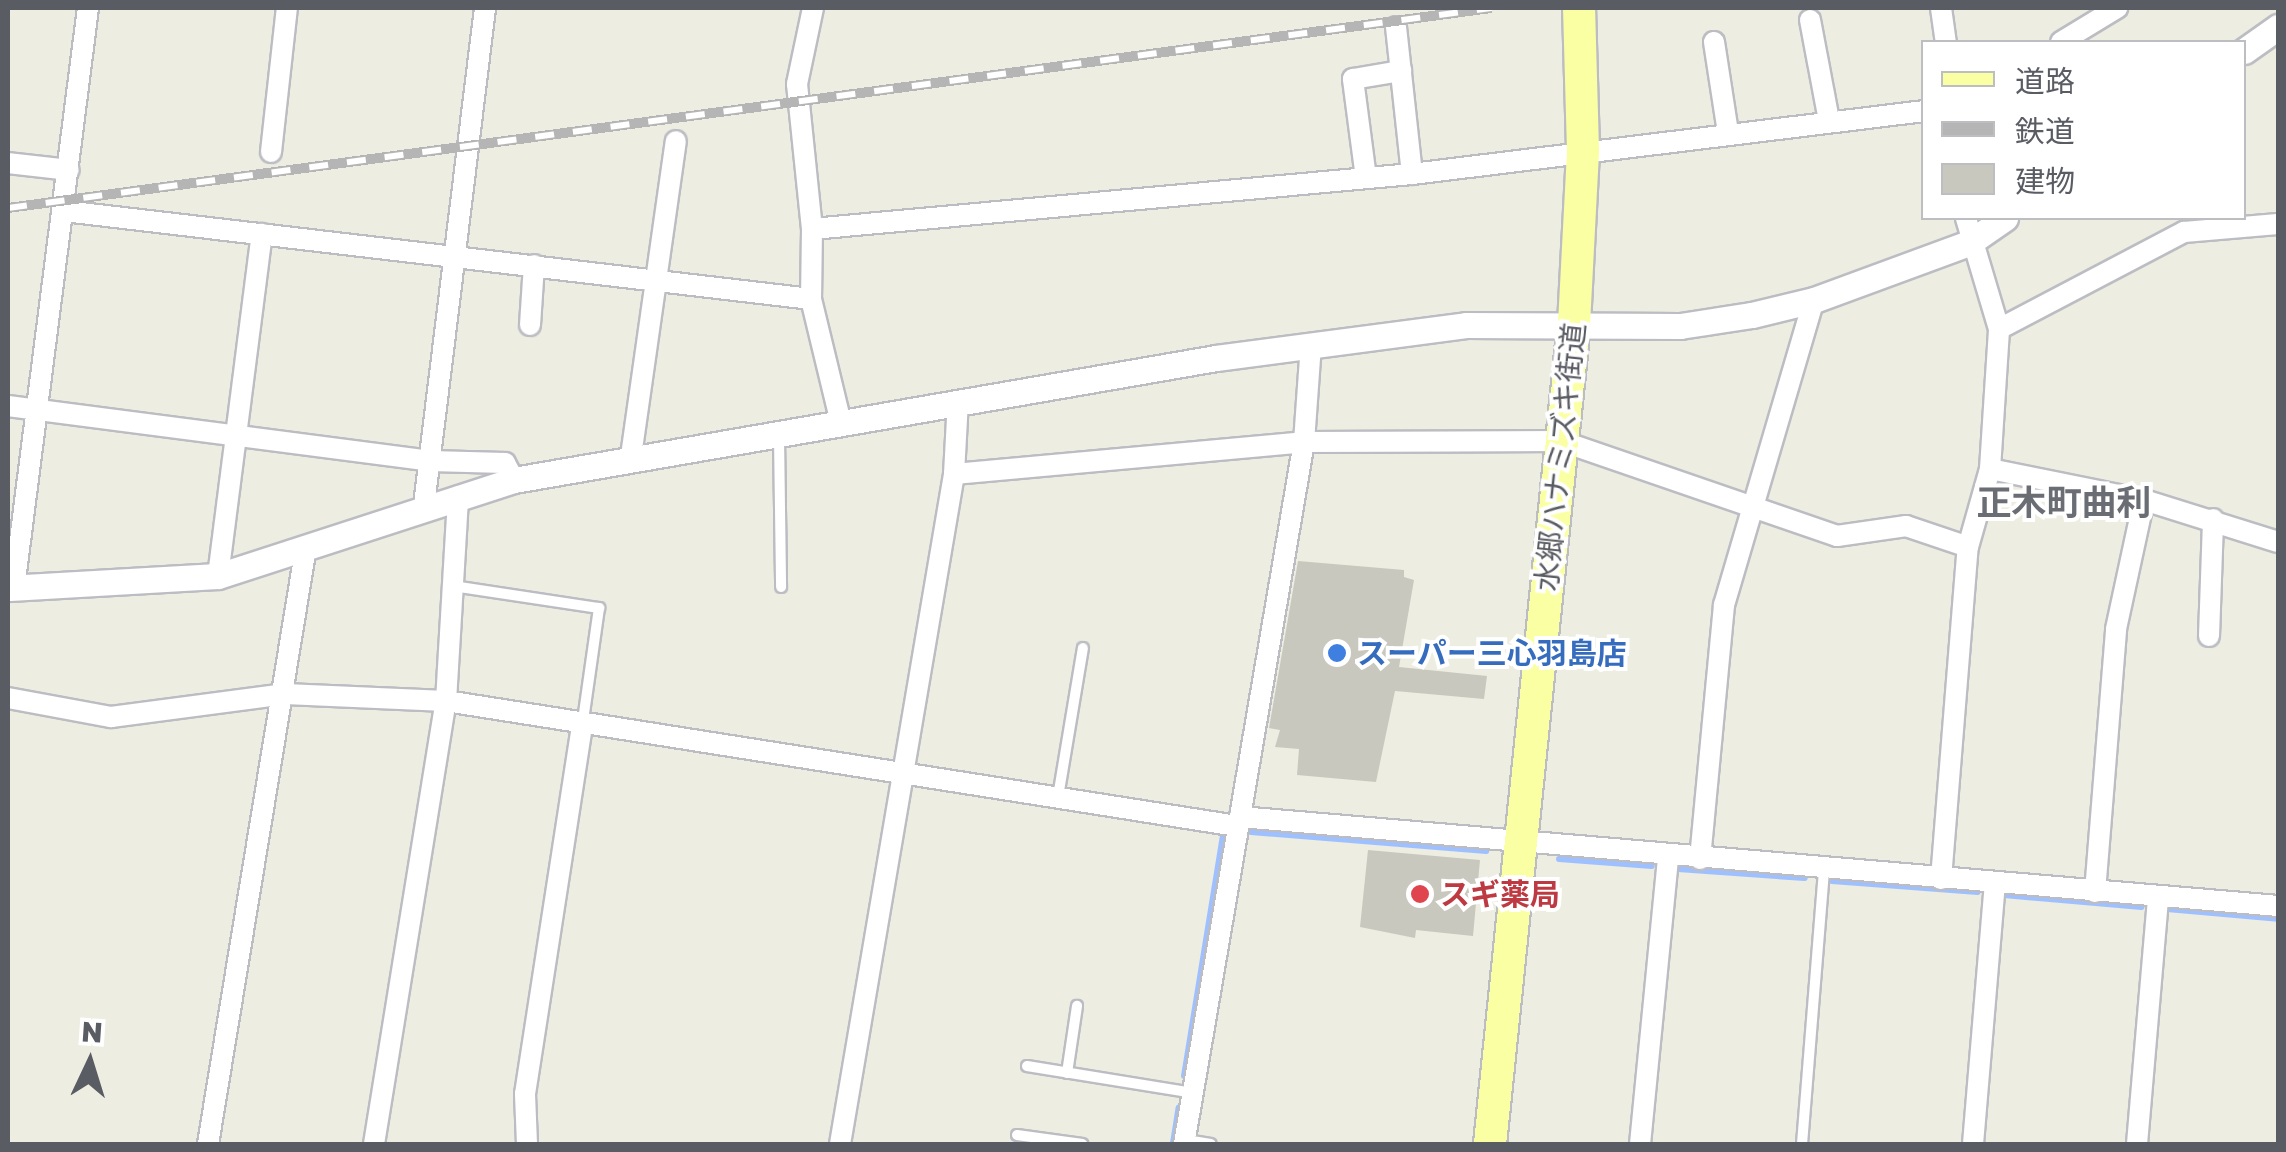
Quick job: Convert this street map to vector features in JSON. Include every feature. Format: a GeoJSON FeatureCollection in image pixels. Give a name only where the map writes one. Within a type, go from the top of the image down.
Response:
{"type":"FeatureCollection","features":[{"type":"Feature","properties":{"kind":"main road","name":"水郷ハナミズキ街道"},"geometry":{"type":"LineString","coordinates":[[1490,1144],[1574,324],[1583,150],[1579,8]]}},
{"type":"Feature","properties":{"kind":"street"},"geometry":{"type":"LineString","coordinates":[[88,8],[40,410],[11,588],[218,576],[424,505],[514,480],[631,456],[778,436],[958,400],[1466,325],[1680,326],[1814,300],[1968,230],[2000,220]]}},
{"type":"Feature","properties":{"kind":"street"},"geometry":{"type":"LineString","coordinates":[[271,152],[286,8]]}},
{"type":"Feature","properties":{"kind":"street"},"geometry":{"type":"LineString","coordinates":[[424,505],[486,8]]}},
{"type":"Feature","properties":{"kind":"street"},"geometry":{"type":"LineString","coordinates":[[812,8],[797,84],[812,229],[810,300],[840,423]]}},
{"type":"Feature","properties":{"kind":"street"},"geometry":{"type":"LineString","coordinates":[[1941,8],[1946,40]]}},
{"type":"Feature","properties":{"kind":"street"},"geometry":{"type":"LineString","coordinates":[[2064,40],[2117,8]]}},
{"type":"Feature","properties":{"kind":"street"},"geometry":{"type":"LineString","coordinates":[[1810,20],[1829,121]]}},
{"type":"Feature","properties":{"kind":"street"},"geometry":{"type":"LineString","coordinates":[[1396,27],[1412,174]]}},
{"type":"Feature","properties":{"kind":"street"},"geometry":{"type":"LineString","coordinates":[[2246,50],[2278,27]]}},
{"type":"Feature","properties":{"kind":"street"},"geometry":{"type":"LineString","coordinates":[[1714,42],[1728,132]]}},
{"type":"Feature","properties":{"kind":"street"},"geometry":{"type":"LineString","coordinates":[[1366,178],[1354,79],[1401,71]]}},
{"type":"Feature","properties":{"kind":"street"},"geometry":{"type":"LineString","coordinates":[[812,229],[1412,174],[1728,132],[1921,111]]}},
{"type":"Feature","properties":{"kind":"street"},"geometry":{"type":"LineString","coordinates":[[631,456],[651,280],[676,140]]}},
{"type":"Feature","properties":{"kind":"street"},"geometry":{"type":"LineString","coordinates":[[8,163],[69,170]]}},
{"type":"Feature","properties":{"kind":"street"},"geometry":{"type":"LineString","coordinates":[[64,211],[810,300]]}},
{"type":"Feature","properties":{"kind":"street"},"geometry":{"type":"LineString","coordinates":[[1999,330],[2184,232],[2278,224]]}},
{"type":"Feature","properties":{"kind":"street"},"geometry":{"type":"LineString","coordinates":[[1941,879],[1968,547],[1990,469],[1999,330],[1968,230]]}},
{"type":"Feature","properties":{"kind":"street"},"geometry":{"type":"LineString","coordinates":[[218,576],[262,234]]}},
{"type":"Feature","properties":{"kind":"street"},"geometry":{"type":"LineString","coordinates":[[530,325],[534,265]]}},
{"type":"Feature","properties":{"kind":"street"},"geometry":{"type":"LineString","coordinates":[[1700,859],[1724,605],[1814,300]]}},
{"type":"Feature","properties":{"kind":"street"},"geometry":{"type":"LineString","coordinates":[[1184,1142],[1304,442],[1311,345]]}},
{"type":"Feature","properties":{"kind":"street"},"geometry":{"type":"LineString","coordinates":[[840,1144],[904,772],[938,535],[954,474],[958,400]]}},
{"type":"Feature","properties":{"kind":"street"},"geometry":{"type":"LineString","coordinates":[[8,406],[430,460],[505,463],[514,480]]}},
{"type":"Feature","properties":{"kind":"street"},"geometry":{"type":"LineString","coordinates":[[954,474],[1304,442],[1561,442],[1755,504],[1837,536],[1906,526],[1968,547]]}},
{"type":"Feature","properties":{"kind":"street"},"geometry":{"type":"LineString","coordinates":[[1990,469],[2144,500],[2278,542]]}},
{"type":"Feature","properties":{"kind":"street"},"geometry":{"type":"LineString","coordinates":[[374,1144],[446,700],[458,496]]}},
{"type":"Feature","properties":{"kind":"street"},"geometry":{"type":"LineString","coordinates":[[2095,892],[2116,629],[2144,500]]}},
{"type":"Feature","properties":{"kind":"street"},"geometry":{"type":"LineString","coordinates":[[2209,636],[2213,519]]}},
{"type":"Feature","properties":{"kind":"street"},"geometry":{"type":"LineString","coordinates":[[208,1144],[285,694],[306,547]]}},
{"type":"Feature","properties":{"kind":"street"},"geometry":{"type":"LineString","coordinates":[[8,698],[111,718],[285,694],[446,700],[1058,798],[1238,822],[2278,906]]}},
{"type":"Feature","properties":{"kind":"street"},"geometry":{"type":"LineString","coordinates":[[526,1144],[525,1094],[582,721]]}},
{"type":"Feature","properties":{"kind":"street"},"geometry":{"type":"LineString","coordinates":[[1640,1144],[1668,857]]}},
{"type":"Feature","properties":{"kind":"street"},"geometry":{"type":"LineString","coordinates":[[1974,1144],[1994,883]]}},
{"type":"Feature","properties":{"kind":"street"},"geometry":{"type":"LineString","coordinates":[[2137,1144],[2158,897]]}},
{"type":"Feature","properties":{"kind":"lane"},"geometry":{"type":"LineString","coordinates":[[778,436],[781,586]]}},
{"type":"Feature","properties":{"kind":"lane"},"geometry":{"type":"LineString","coordinates":[[453,586],[599,608],[582,721]]}},
{"type":"Feature","properties":{"kind":"lane"},"geometry":{"type":"LineString","coordinates":[[1058,798],[1083,648]]}},
{"type":"Feature","properties":{"kind":"lane"},"geometry":{"type":"LineString","coordinates":[[1802,1144],[1824,870]]}},
{"type":"Feature","properties":{"kind":"lane"},"geometry":{"type":"LineString","coordinates":[[1067,1073],[1077,1006]]}},
{"type":"Feature","properties":{"kind":"lane"},"geometry":{"type":"LineString","coordinates":[[1027,1066],[1192,1093]]}},
{"type":"Feature","properties":{"kind":"lane"},"geometry":{"type":"LineString","coordinates":[[1016,1134],[1082,1144]]}},
{"type":"Feature","properties":{"kind":"lane"},"geometry":{"type":"LineString","coordinates":[[1184,1142],[1211,1144]]}},
{"type":"Feature","properties":{"kind":"building","name":"スーパー三心羽島店"},"geometry":{"type":"Polygon","coordinates":[[[1298,561],[1404,570],[1404,577],[1414,580],[1399,667],[1487,676],[1484,699],[1395,691],[1376,782],[1297,775],[1299,749],[1275,747],[1280,730],[1269,728],[1298,561]]]}},
{"type":"Feature","properties":{"kind":"building","name":"スギ薬局"},"geometry":{"type":"Polygon","coordinates":[[[1368,850],[1480,860],[1473,936],[1416,930],[1415,938],[1360,927],[1368,850]]]}},
{"type":"Feature","properties":{"kind":"waterway"},"geometry":{"type":"LineString","coordinates":[[1251,832],[1486,851]]}},
{"type":"Feature","properties":{"kind":"waterway"},"geometry":{"type":"LineString","coordinates":[[1184,1076],[1223,836]]}},
{"type":"Feature","properties":{"kind":"waterway"},"geometry":{"type":"LineString","coordinates":[[1559,859],[1652,866]]}},
{"type":"Feature","properties":{"kind":"waterway"},"geometry":{"type":"LineString","coordinates":[[1678,869],[1805,878]]}},
{"type":"Feature","properties":{"kind":"waterway"},"geometry":{"type":"LineString","coordinates":[[1832,881],[1978,892]]}},
{"type":"Feature","properties":{"kind":"waterway"},"geometry":{"type":"LineString","coordinates":[[2004,895],[2141,907]]}},
{"type":"Feature","properties":{"kind":"waterway"},"geometry":{"type":"LineString","coordinates":[[2167,909],[2278,919]]}},
{"type":"Feature","properties":{"kind":"waterway"},"geometry":{"type":"LineString","coordinates":[[1173,1143],[1179,1107]]}},
{"type":"Feature","properties":{"kind":"railway"},"geometry":{"type":"LineString","coordinates":[[8,208],[1492,8]]}},
{"type":"Feature","properties":{"kind":"place","name":"スーパー三心羽島店"},"geometry":{"type":"Point","coordinates":[1337,653]}},
{"type":"Feature","properties":{"kind":"place","name":"スギ薬局"},"geometry":{"type":"Point","coordinates":[1420,894]}},
{"type":"Feature","properties":{"kind":"district","name":"正木町曲利"},"geometry":{"type":"Point","coordinates":[2064,502]}}]}
